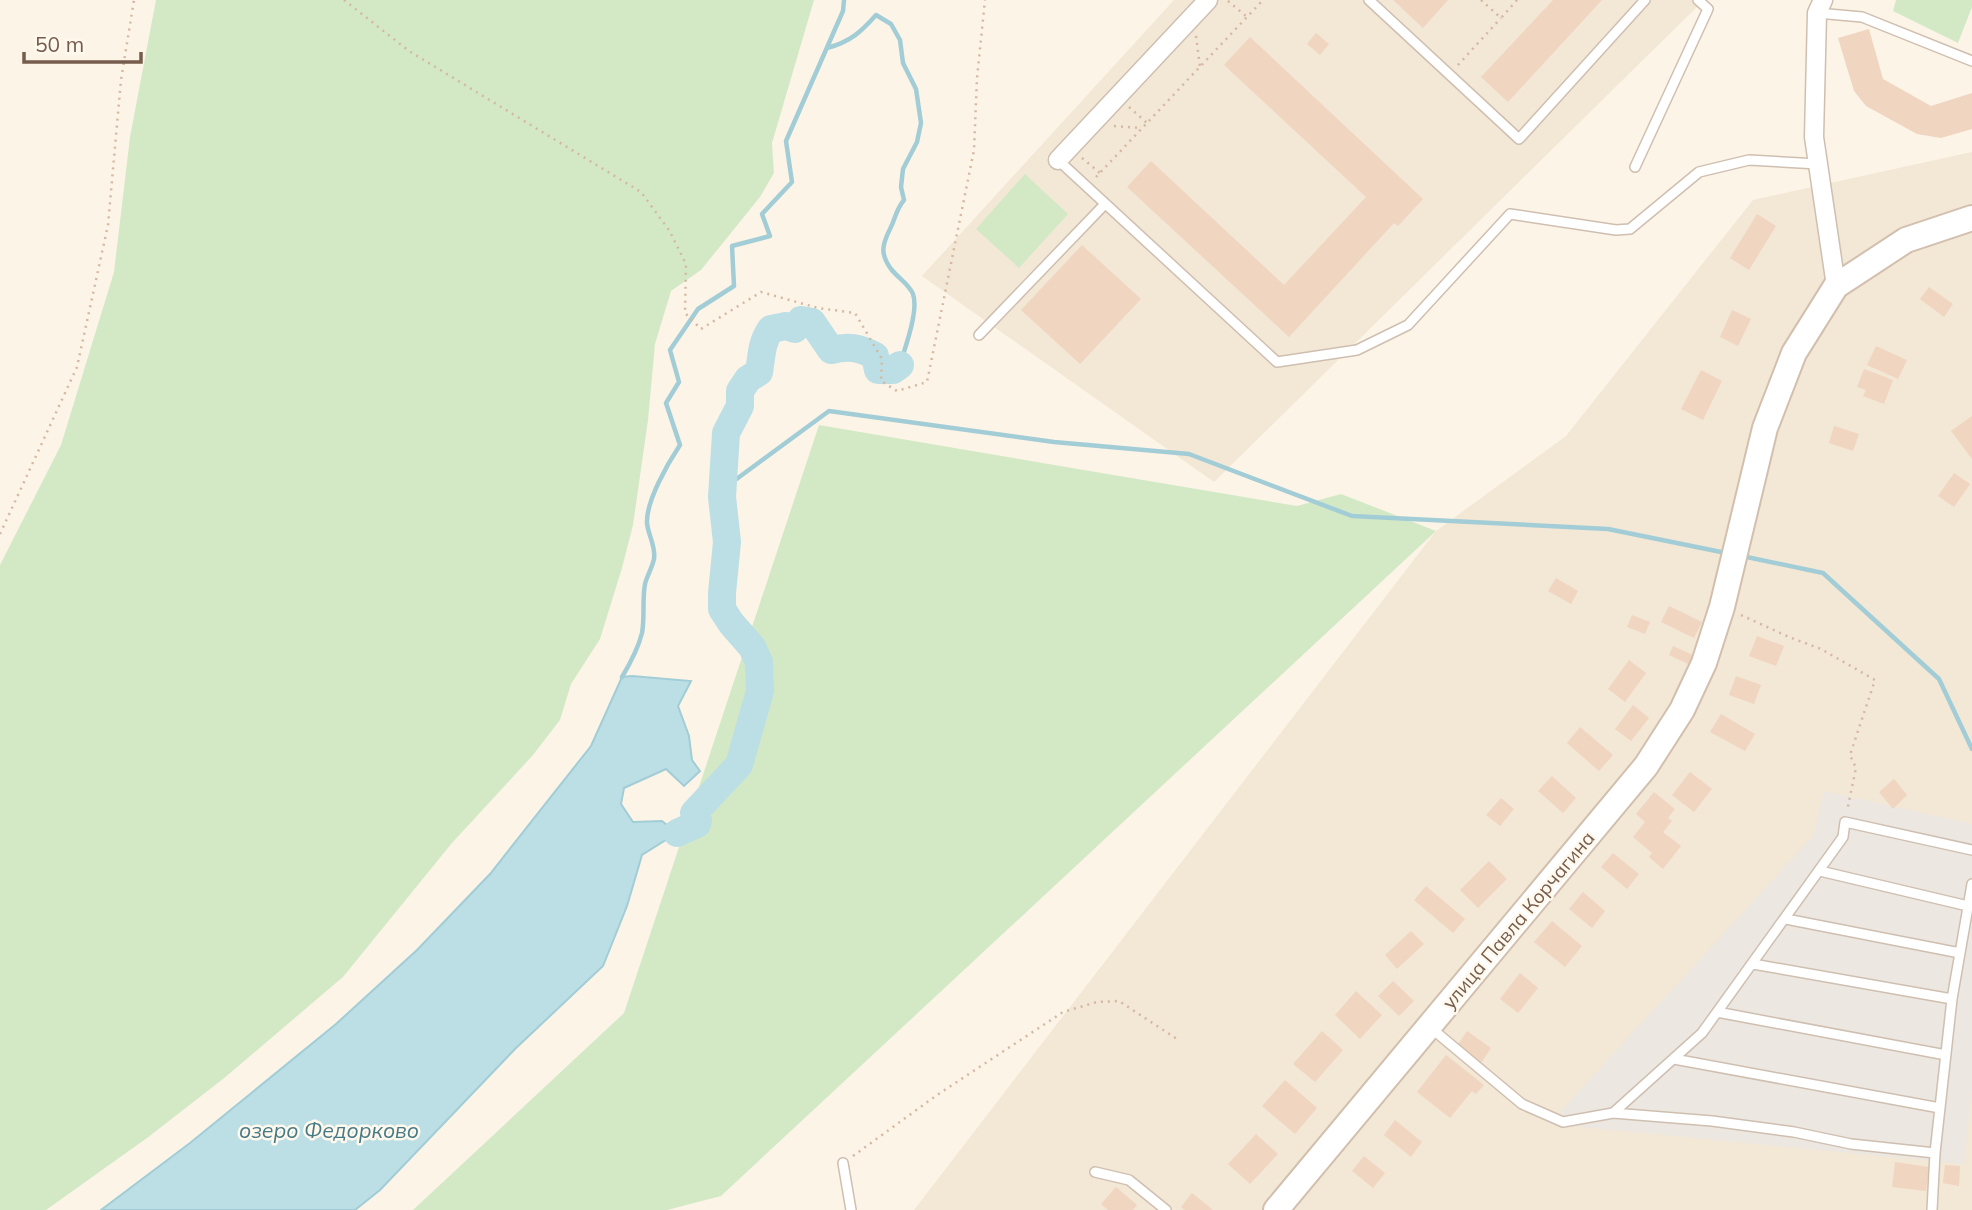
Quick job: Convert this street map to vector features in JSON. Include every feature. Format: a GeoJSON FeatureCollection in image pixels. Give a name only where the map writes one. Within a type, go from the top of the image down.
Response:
{"type":"FeatureCollection","features":[{"type":"Feature","properties":{"kind":"main road"},"geometry":{"type":"LineString","coordinates":[[1836,286],[1906,240],[1972,218]]}},
{"type":"Feature","properties":{"kind":"main road","name":"улица Павла Корчагина"},"geometry":{"type":"LineString","coordinates":[[1276,1210],[1646,766],[1682,710],[1704,663],[1722,607],[1765,428],[1794,353],[1836,286]]}},
{"type":"Feature","properties":{"kind":"street"},"geometry":{"type":"LineString","coordinates":[[1058,160],[1208,0]]}},
{"type":"Feature","properties":{"kind":"street"},"geometry":{"type":"LineString","coordinates":[[1815,4],[1814,137],[1836,286]]}},
{"type":"Feature","properties":{"kind":"lane"},"geometry":{"type":"LineString","coordinates":[[1369,0],[1519,139],[1645,0]]}},
{"type":"Feature","properties":{"kind":"lane"},"geometry":{"type":"LineString","coordinates":[[1634,167],[1708,9],[1698,0]]}},
{"type":"Feature","properties":{"kind":"lane"},"geometry":{"type":"LineString","coordinates":[[1815,4],[1862,17],[1972,61]]}},
{"type":"Feature","properties":{"kind":"lane"},"geometry":{"type":"LineString","coordinates":[[1058,160],[1277,362],[1357,350],[1408,325],[1510,214],[1616,230],[1630,229],[1699,172],[1749,160],[1818,164]]}},
{"type":"Feature","properties":{"kind":"lane"},"geometry":{"type":"LineString","coordinates":[[979,335],[1105,204]]}},
{"type":"Feature","properties":{"kind":"lane"},"geometry":{"type":"LineString","coordinates":[[1613,1114],[1702,1033],[1820,871],[1843,837],[1845,822],[1972,850]]}},
{"type":"Feature","properties":{"kind":"lane"},"geometry":{"type":"LineString","coordinates":[[1820,871],[1969,906]]}},
{"type":"Feature","properties":{"kind":"lane"},"geometry":{"type":"LineString","coordinates":[[1932,1210],[1935,1153],[1952,999],[1972,884]]}},
{"type":"Feature","properties":{"kind":"lane"},"geometry":{"type":"LineString","coordinates":[[1786,919],[1961,953]]}},
{"type":"Feature","properties":{"kind":"lane"},"geometry":{"type":"LineString","coordinates":[[1753,964],[1952,999]]}},
{"type":"Feature","properties":{"kind":"lane"},"geometry":{"type":"LineString","coordinates":[[1717,1012],[1946,1055]]}},
{"type":"Feature","properties":{"kind":"lane"},"geometry":{"type":"LineString","coordinates":[[1429,1027],[1522,1104],[1563,1122],[1613,1114],[1712,1121],[1794,1132],[1851,1144],[1935,1153]]}},
{"type":"Feature","properties":{"kind":"lane"},"geometry":{"type":"LineString","coordinates":[[1674,1059],[1940,1108]]}},
{"type":"Feature","properties":{"kind":"lane"},"geometry":{"type":"LineString","coordinates":[[843,1163],[851,1210]]}},
{"type":"Feature","properties":{"kind":"lane"},"geometry":{"type":"LineString","coordinates":[[1095,1172],[1129,1180],[1166,1210]]}},
{"type":"Feature","properties":{"kind":"path"},"geometry":{"type":"LineString","coordinates":[[0,534],[77,367],[108,225],[121,80],[134,0]]}},
{"type":"Feature","properties":{"kind":"path"},"geometry":{"type":"LineString","coordinates":[[344,0],[409,51],[641,192],[669,230],[686,264],[685,313],[701,329],[761,292],[818,308],[855,313],[882,359],[881,381],[897,391],[927,383],[974,150],[977,78],[985,0]]}},
{"type":"Feature","properties":{"kind":"path"},"geometry":{"type":"LineString","coordinates":[[1087,187],[1263,0]]}},
{"type":"Feature","properties":{"kind":"path"},"geometry":{"type":"LineString","coordinates":[[1481,0],[1501,18]]}},
{"type":"Feature","properties":{"kind":"path"},"geometry":{"type":"LineString","coordinates":[[1450,75],[1517,0]]}},
{"type":"Feature","properties":{"kind":"path"},"geometry":{"type":"LineString","coordinates":[[1228,1],[1247,17]]}},
{"type":"Feature","properties":{"kind":"path"},"geometry":{"type":"LineString","coordinates":[[1196,36],[1200,67]]}},
{"type":"Feature","properties":{"kind":"path"},"geometry":{"type":"LineString","coordinates":[[1129,107],[1147,123]]}},
{"type":"Feature","properties":{"kind":"path"},"geometry":{"type":"LineString","coordinates":[[1112,126],[1142,128]]}},
{"type":"Feature","properties":{"kind":"path"},"geometry":{"type":"LineString","coordinates":[[1082,158],[1100,173]]}},
{"type":"Feature","properties":{"kind":"path"},"geometry":{"type":"LineString","coordinates":[[1722,607],[1821,649],[1875,680],[1850,755],[1856,768],[1845,822]]}},
{"type":"Feature","properties":{"kind":"path"},"geometry":{"type":"LineString","coordinates":[[843,1163],[937,1095],[1063,1012],[1097,1002],[1119,1002],[1180,1041]]}},
{"type":"Feature","properties":{"kind":"shaded area"},"geometry":{"type":"Polygon","coordinates":[[[1174,0],[1704,0],[1214,482],[922,276],[1174,0]]]}},
{"type":"Feature","properties":{"kind":"shaded area"},"geometry":{"type":"Polygon","coordinates":[[[1972,152],[1972,1210],[914,1210],[1436,531],[1566,436],[1753,200],[1972,152]]]}},
{"type":"Feature","properties":{"kind":"shaded area"},"geometry":{"type":"Polygon","coordinates":[[[1824,791],[1972,824],[1972,1087],[1964,1164],[1549,1124],[1813,836],[1824,791]]]}},
{"type":"Feature","properties":{"kind":"green space"},"geometry":{"type":"Polygon","coordinates":[[[156,0],[814,0],[772,143],[774,173],[760,197],[701,270],[671,291],[655,344],[648,420],[633,525],[622,568],[600,639],[571,684],[560,720],[533,755],[452,843],[343,977],[223,1079],[147,1138],[46,1210],[0,1210],[0,565],[61,445],[114,272],[130,137],[156,0]]]}},
{"type":"Feature","properties":{"kind":"green space"},"geometry":{"type":"Polygon","coordinates":[[[1896,0],[1972,0],[1972,7],[1958,43],[1893,11],[1896,0]]]}},
{"type":"Feature","properties":{"kind":"green space"},"geometry":{"type":"Polygon","coordinates":[[[1025,174],[1068,214],[1019,268],[976,229],[1025,174]]]}},
{"type":"Feature","properties":{"kind":"green space"},"geometry":{"type":"Polygon","coordinates":[[[819,425],[1297,506],[1341,494],[1436,531],[721,1196],[667,1210],[413,1210],[624,1013],[819,425]]]}},
{"type":"Feature","properties":{"kind":"water","name":"озеро Федорково"},"geometry":{"type":"Polygon","coordinates":[[[622,677],[691,681],[678,706],[689,736],[692,760],[700,771],[684,786],[666,769],[624,788],[621,804],[633,822],[662,821],[677,833],[642,855],[627,906],[603,966],[515,1049],[380,1190],[355,1210],[101,1210],[190,1143],[336,1024],[417,950],[490,874],[591,746],[622,677]]]}},
{"type":"Feature","properties":{"kind":"building"},"geometry":{"type":"Polygon","coordinates":[[[1393,0],[1448,0],[1423,28],[1393,0]]]}},
{"type":"Feature","properties":{"kind":"building"},"geometry":{"type":"Polygon","coordinates":[[[1553,0],[1602,0],[1508,102],[1481,77],[1553,0]]]}},
{"type":"Feature","properties":{"kind":"building"},"geometry":{"type":"Polygon","coordinates":[[[1869,29],[1883,79],[1931,106],[1972,93],[1972,129],[1941,138],[1917,134],[1866,106],[1854,91],[1838,38],[1869,29]]]}},
{"type":"Feature","properties":{"kind":"building"},"geometry":{"type":"Polygon","coordinates":[[[1316,33],[1329,44],[1320,55],[1307,44],[1316,33]]]}},
{"type":"Feature","properties":{"kind":"building"},"geometry":{"type":"Polygon","coordinates":[[[1250,37],[1423,199],[1398,226],[1394,223],[1289,337],[1127,187],[1151,161],[1284,285],[1366,197],[1224,65],[1250,37]]]}},
{"type":"Feature","properties":{"kind":"building"},"geometry":{"type":"Polygon","coordinates":[[[1757,214],[1776,226],[1749,270],[1730,258],[1757,214]]]}},
{"type":"Feature","properties":{"kind":"building"},"geometry":{"type":"Polygon","coordinates":[[[1082,245],[1141,299],[1080,364],[1021,310],[1082,245]]]}},
{"type":"Feature","properties":{"kind":"building"},"geometry":{"type":"Polygon","coordinates":[[[1929,287],[1953,304],[1944,317],[1920,299],[1929,287]]]}},
{"type":"Feature","properties":{"kind":"building"},"geometry":{"type":"Polygon","coordinates":[[[1732,310],[1751,319],[1738,346],[1720,337],[1732,310]]]}},
{"type":"Feature","properties":{"kind":"building"},"geometry":{"type":"Polygon","coordinates":[[[1876,346],[1907,360],[1898,379],[1867,365],[1876,346]]]}},
{"type":"Feature","properties":{"kind":"building"},"geometry":{"type":"Polygon","coordinates":[[[1864,369],[1893,380],[1884,404],[1863,396],[1866,390],[1857,387],[1864,369]]]}},
{"type":"Feature","properties":{"kind":"building"},"geometry":{"type":"Polygon","coordinates":[[[1701,370],[1722,381],[1703,420],[1681,409],[1701,370]]]}},
{"type":"Feature","properties":{"kind":"building"},"geometry":{"type":"Polygon","coordinates":[[[1972,416],[1972,459],[1951,431],[1972,416]]]}},
{"type":"Feature","properties":{"kind":"building"},"geometry":{"type":"Polygon","coordinates":[[[1834,426],[1859,434],[1853,451],[1829,443],[1834,426]]]}},
{"type":"Feature","properties":{"kind":"building"},"geometry":{"type":"Polygon","coordinates":[[[1954,473],[1970,484],[1954,507],[1938,496],[1954,473]]]}},
{"type":"Feature","properties":{"kind":"building"},"geometry":{"type":"Polygon","coordinates":[[[1556,578],[1578,591],[1571,604],[1548,591],[1556,578]]]}},
{"type":"Feature","properties":{"kind":"building"},"geometry":{"type":"Polygon","coordinates":[[[1669,606],[1702,622],[1694,638],[1661,622],[1669,606]]]}},
{"type":"Feature","properties":{"kind":"building"},"geometry":{"type":"Polygon","coordinates":[[[1632,615],[1650,622],[1645,634],[1627,627],[1632,615]]]}},
{"type":"Feature","properties":{"kind":"building"},"geometry":{"type":"Polygon","coordinates":[[[1757,636],[1784,646],[1776,666],[1749,656],[1757,636]]]}},
{"type":"Feature","properties":{"kind":"building"},"geometry":{"type":"Polygon","coordinates":[[[1673,646],[1693,655],[1688,664],[1669,655],[1673,646]]]}},
{"type":"Feature","properties":{"kind":"building"},"geometry":{"type":"Polygon","coordinates":[[[1629,660],[1646,673],[1625,702],[1608,689],[1629,660]]]}},
{"type":"Feature","properties":{"kind":"building"},"geometry":{"type":"Polygon","coordinates":[[[1736,676],[1761,685],[1754,704],[1729,695],[1736,676]]]}},
{"type":"Feature","properties":{"kind":"building"},"geometry":{"type":"Polygon","coordinates":[[[1633,705],[1649,718],[1631,741],[1615,729],[1633,705]]]}},
{"type":"Feature","properties":{"kind":"building"},"geometry":{"type":"Polygon","coordinates":[[[1721,714],[1755,734],[1745,751],[1710,732],[1721,714]]]}},
{"type":"Feature","properties":{"kind":"building"},"geometry":{"type":"Polygon","coordinates":[[[1580,727],[1613,755],[1599,771],[1567,743],[1580,727]]]}},
{"type":"Feature","properties":{"kind":"building"},"geometry":{"type":"Polygon","coordinates":[[[1690,772],[1712,789],[1694,812],[1672,795],[1690,772]]]}},
{"type":"Feature","properties":{"kind":"building"},"geometry":{"type":"Polygon","coordinates":[[[1552,776],[1576,798],[1563,813],[1538,791],[1552,776]]]}},
{"type":"Feature","properties":{"kind":"building"},"geometry":{"type":"Polygon","coordinates":[[[1894,779],[1907,795],[1893,809],[1879,792],[1894,779]]]}},
{"type":"Feature","properties":{"kind":"building"},"geometry":{"type":"Polygon","coordinates":[[[1654,792],[1675,809],[1668,818],[1672,821],[1663,832],[1681,846],[1663,869],[1649,857],[1652,853],[1633,837],[1645,822],[1636,814],[1654,792]]]}},
{"type":"Feature","properties":{"kind":"building"},"geometry":{"type":"Polygon","coordinates":[[[1501,798],[1514,809],[1500,826],[1486,815],[1501,798]]]}},
{"type":"Feature","properties":{"kind":"building"},"geometry":{"type":"Polygon","coordinates":[[[1613,853],[1639,874],[1627,889],[1601,867],[1613,853]]]}},
{"type":"Feature","properties":{"kind":"building"},"geometry":{"type":"Polygon","coordinates":[[[1489,861],[1507,879],[1478,908],[1460,890],[1489,861]]]}},
{"type":"Feature","properties":{"kind":"building"},"geometry":{"type":"Polygon","coordinates":[[[1426,886],[1465,919],[1453,933],[1414,900],[1426,886]]]}},
{"type":"Feature","properties":{"kind":"building"},"geometry":{"type":"Polygon","coordinates":[[[1583,892],[1605,911],[1592,928],[1569,909],[1583,892]]]}},
{"type":"Feature","properties":{"kind":"building"},"geometry":{"type":"Polygon","coordinates":[[[1552,921],[1582,946],[1565,967],[1534,942],[1552,921]]]}},
{"type":"Feature","properties":{"kind":"building"},"geometry":{"type":"Polygon","coordinates":[[[1411,931],[1424,944],[1397,969],[1385,955],[1411,931]]]}},
{"type":"Feature","properties":{"kind":"building"},"geometry":{"type":"Polygon","coordinates":[[[1520,973],[1538,988],[1518,1013],[1500,999],[1520,973]]]}},
{"type":"Feature","properties":{"kind":"building"},"geometry":{"type":"Polygon","coordinates":[[[1393,981],[1414,1001],[1399,1016],[1378,996],[1393,981]]]}},
{"type":"Feature","properties":{"kind":"building"},"geometry":{"type":"Polygon","coordinates":[[[1356,991],[1382,1015],[1360,1039],[1335,1015],[1356,991]]]}},
{"type":"Feature","properties":{"kind":"building"},"geometry":{"type":"Polygon","coordinates":[[[1322,1031],[1343,1050],[1315,1082],[1293,1064],[1322,1031]]]}},
{"type":"Feature","properties":{"kind":"building"},"geometry":{"type":"Polygon","coordinates":[[[1467,1031],[1491,1048],[1481,1063],[1457,1046],[1467,1031]]]}},
{"type":"Feature","properties":{"kind":"building"},"geometry":{"type":"Polygon","coordinates":[[[1446,1055],[1484,1085],[1476,1094],[1472,1091],[1450,1118],[1417,1092],[1446,1055]]]}},
{"type":"Feature","properties":{"kind":"building"},"geometry":{"type":"Polygon","coordinates":[[[1285,1080],[1317,1108],[1295,1134],[1262,1106],[1285,1080]]]}},
{"type":"Feature","properties":{"kind":"building"},"geometry":{"type":"Polygon","coordinates":[[[1395,1120],[1422,1142],[1411,1157],[1384,1135],[1395,1120]]]}},
{"type":"Feature","properties":{"kind":"building"},"geometry":{"type":"Polygon","coordinates":[[[1256,1134],[1278,1154],[1250,1184],[1228,1164],[1256,1134]]]}},
{"type":"Feature","properties":{"kind":"building"},"geometry":{"type":"Polygon","coordinates":[[[1364,1156],[1385,1173],[1373,1188],[1352,1171],[1364,1156]]]}},
{"type":"Feature","properties":{"kind":"building"},"geometry":{"type":"Polygon","coordinates":[[[1895,1162],[1929,1167],[1926,1191],[1892,1187],[1895,1162]]]}},
{"type":"Feature","properties":{"kind":"building"},"geometry":{"type":"Polygon","coordinates":[[[1945,1165],[1960,1166],[1959,1186],[1943,1183],[1945,1165]]]}},
{"type":"Feature","properties":{"kind":"building"},"geometry":{"type":"Polygon","coordinates":[[[1116,1187],[1137,1205],[1133,1210],[1108,1210],[1101,1204],[1116,1187]]]}},
{"type":"Feature","properties":{"kind":"building"},"geometry":{"type":"Polygon","coordinates":[[[1192,1193],[1213,1210],[1185,1210],[1181,1207],[1192,1193]]]}},
{"type":"Feature","properties":{"kind":"waterway"},"geometry":{"type":"LineString","coordinates":[[622,677],[642,633],[645,584],[654,554],[647,523],[650,504],[680,445],[666,403],[679,382],[670,350],[698,309],[734,286],[732,246],[770,236],[762,214],[792,182],[786,141],[843,11],[844,0]]}},
{"type":"Feature","properties":{"kind":"waterway"},"geometry":{"type":"LineString","coordinates":[[827,48],[854,36],[876,15],[891,24],[900,40],[903,63],[916,89],[921,123],[917,142],[903,169],[901,187],[904,200],[883,249],[887,264],[913,294],[911,329],[900,365]]}},
{"type":"Feature","properties":{"kind":"waterway"},"geometry":{"type":"LineString","coordinates":[[677,833],[697,824],[694,813],[739,765],[760,691],[759,662],[752,647],[722,609],[727,542],[722,497],[726,433],[740,406],[740,391],[748,379],[759,372],[764,344],[771,329],[786,326],[795,329],[801,320],[812,322],[831,350],[853,348],[869,353],[875,356],[878,370],[893,370],[900,365]]}},
{"type":"Feature","properties":{"kind":"waterway"},"geometry":{"type":"LineString","coordinates":[[723,489],[829,411],[1054,442],[1189,454],[1352,516],[1608,529],[1726,553]]}},
{"type":"Feature","properties":{"kind":"waterway"},"geometry":{"type":"LineString","coordinates":[[1742,556],[1823,573],[1939,679],[1972,749]]}}]}
